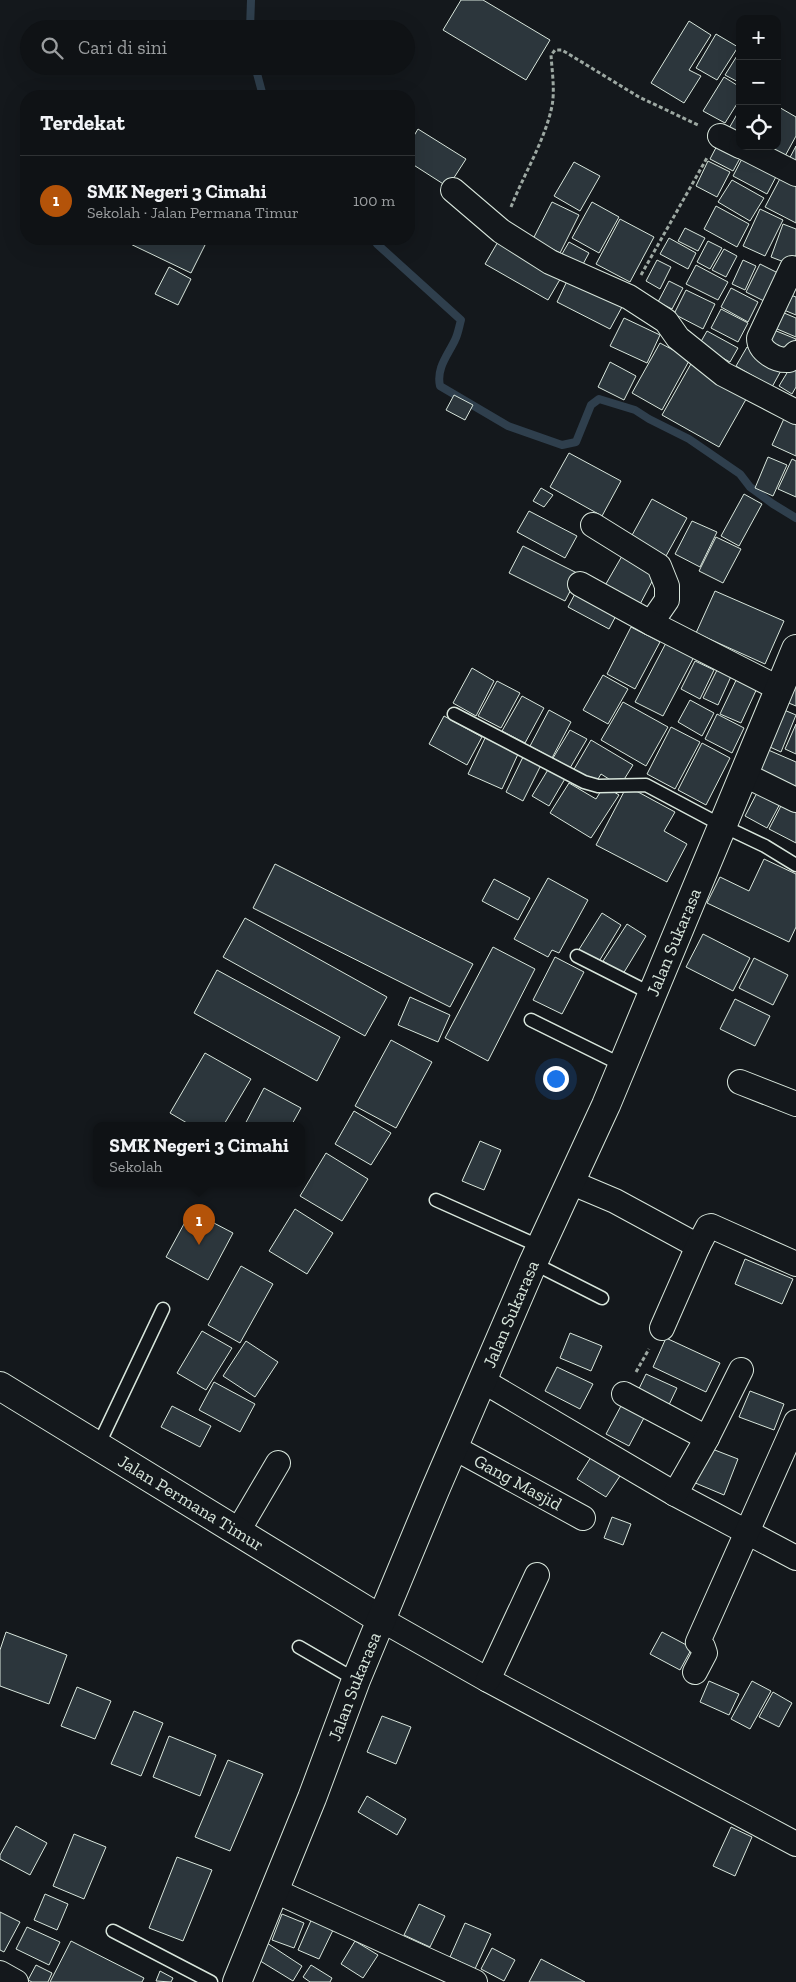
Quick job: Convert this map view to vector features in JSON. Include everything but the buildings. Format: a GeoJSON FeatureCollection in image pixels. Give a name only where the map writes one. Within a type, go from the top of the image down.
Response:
{"type":"FeatureCollection","features":[{"type":"Feature","properties":{"kind":"street"},"geometry":{"type":"LineString","coordinates":[[734,142],[796,174]]}},
{"type":"Feature","properties":{"kind":"street"},"geometry":{"type":"LineString","coordinates":[[453,190],[501,232],[550,262],[629,297],[666,321],[678,338],[723,374],[796,412]]}},
{"type":"Feature","properties":{"kind":"street"},"geometry":{"type":"LineString","coordinates":[[796,270],[792,268],[759,338],[759,344],[774,357],[784,360],[789,360],[796,353]]}},
{"type":"Feature","properties":{"kind":"street"},"geometry":{"type":"LineString","coordinates":[[593,525],[659,566],[667,586],[667,600],[651,623]]}},
{"type":"Feature","properties":{"kind":"street"},"geometry":{"type":"LineString","coordinates":[[580,584],[651,623],[780,689]]}},
{"type":"Feature","properties":{"kind":"street","name":"Jalan Sukarasa"},"geometry":{"type":"LineString","coordinates":[[236,1982],[312,1798],[356,1680],[453,1447],[537,1255],[606,1105],[723,826],[742,774],[796,650]]}},
{"type":"Feature","properties":{"kind":"street"},"geometry":{"type":"LineString","coordinates":[[742,774],[796,800]]}},
{"type":"Feature","properties":{"kind":"street"},"geometry":{"type":"LineString","coordinates":[[740,1082],[796,1104]]}},
{"type":"Feature","properties":{"kind":"street"},"geometry":{"type":"LineString","coordinates":[[570,1182],[615,1201],[698,1246]]}},
{"type":"Feature","properties":{"kind":"street"},"geometry":{"type":"LineString","coordinates":[[662,1328],[708,1227],[714,1226],[796,1264]]}},
{"type":"Feature","properties":{"kind":"street"},"geometry":{"type":"LineString","coordinates":[[675,1494],[707,1438],[741,1370]]}},
{"type":"Feature","properties":{"kind":"street"},"geometry":{"type":"LineString","coordinates":[[482,1381],[675,1494],[796,1558]]}},
{"type":"Feature","properties":{"kind":"street","name":"Jalan Permana Timur"},"geometry":{"type":"LineString","coordinates":[[0,1386],[382,1620]]}},
{"type":"Feature","properties":{"kind":"street"},"geometry":{"type":"LineString","coordinates":[[624,1394],[707,1438]]}},
{"type":"Feature","properties":{"kind":"street"},"geometry":{"type":"LineString","coordinates":[[695,1672],[705,1653],[704,1647],[698,1642],[715,1600],[748,1534],[796,1422]]}},
{"type":"Feature","properties":{"kind":"street","name":"Gang Masjid"},"geometry":{"type":"LineString","coordinates":[[453,1447],[583,1518]]}},
{"type":"Feature","properties":{"kind":"street"},"geometry":{"type":"LineString","coordinates":[[238,1531],[278,1463]]}},
{"type":"Feature","properties":{"kind":"street"},"geometry":{"type":"LineString","coordinates":[[488,1680],[537,1575]]}},
{"type":"Feature","properties":{"kind":"street"},"geometry":{"type":"LineString","coordinates":[[382,1620],[488,1680],[796,1844]]}},
{"type":"Feature","properties":{"kind":"street"},"geometry":{"type":"LineString","coordinates":[[274,1890],[467,1980]]}},
{"type":"Feature","properties":{"kind":"street"},"geometry":{"type":"LineString","coordinates":[[0,1973],[16,1982]]}},
{"type":"Feature","properties":{"kind":"lane"},"geometry":{"type":"LineString","coordinates":[[454,714],[584,782],[598,786],[646,785],[765,846],[796,866]]}},
{"type":"Feature","properties":{"kind":"lane"},"geometry":{"type":"LineString","coordinates":[[576,956],[652,994]]}},
{"type":"Feature","properties":{"kind":"lane"},"geometry":{"type":"LineString","coordinates":[[531,1020],[622,1065]]}},
{"type":"Feature","properties":{"kind":"lane"},"geometry":{"type":"LineString","coordinates":[[436,1200],[537,1255],[602,1298]]}},
{"type":"Feature","properties":{"kind":"lane"},"geometry":{"type":"LineString","coordinates":[[98,1446],[163,1309]]}},
{"type":"Feature","properties":{"kind":"lane"},"geometry":{"type":"LineString","coordinates":[[299,1648],[356,1680]]}},
{"type":"Feature","properties":{"kind":"lane"},"geometry":{"type":"LineString","coordinates":[[113,1931],[211,1982]]}},
{"type":"Feature","properties":{"kind":"path"},"geometry":{"type":"LineString","coordinates":[[501,232],[522,177],[541,140],[552,104],[552,55],[555,50],[562,50],[639,96],[734,142],[629,297]]}},
{"type":"Feature","properties":{"kind":"waterway"},"geometry":{"type":"LineString","coordinates":[[250,20],[251,0]]}},
{"type":"Feature","properties":{"kind":"waterway"},"geometry":{"type":"LineString","coordinates":[[257,75],[261,90]]}},
{"type":"Feature","properties":{"kind":"waterway"},"geometry":{"type":"LineString","coordinates":[[378,245],[461,320],[456,338],[441,367],[440,386],[508,426],[562,445],[576,442],[591,405],[599,399],[635,410],[689,439],[740,474],[750,487],[773,504],[796,518]]}},
{"type":"Feature","properties":{"kind":"place","name":"SMK Negeri 3 Cimahi"},"geometry":{"type":"Point","coordinates":[199,1245]}}]}
